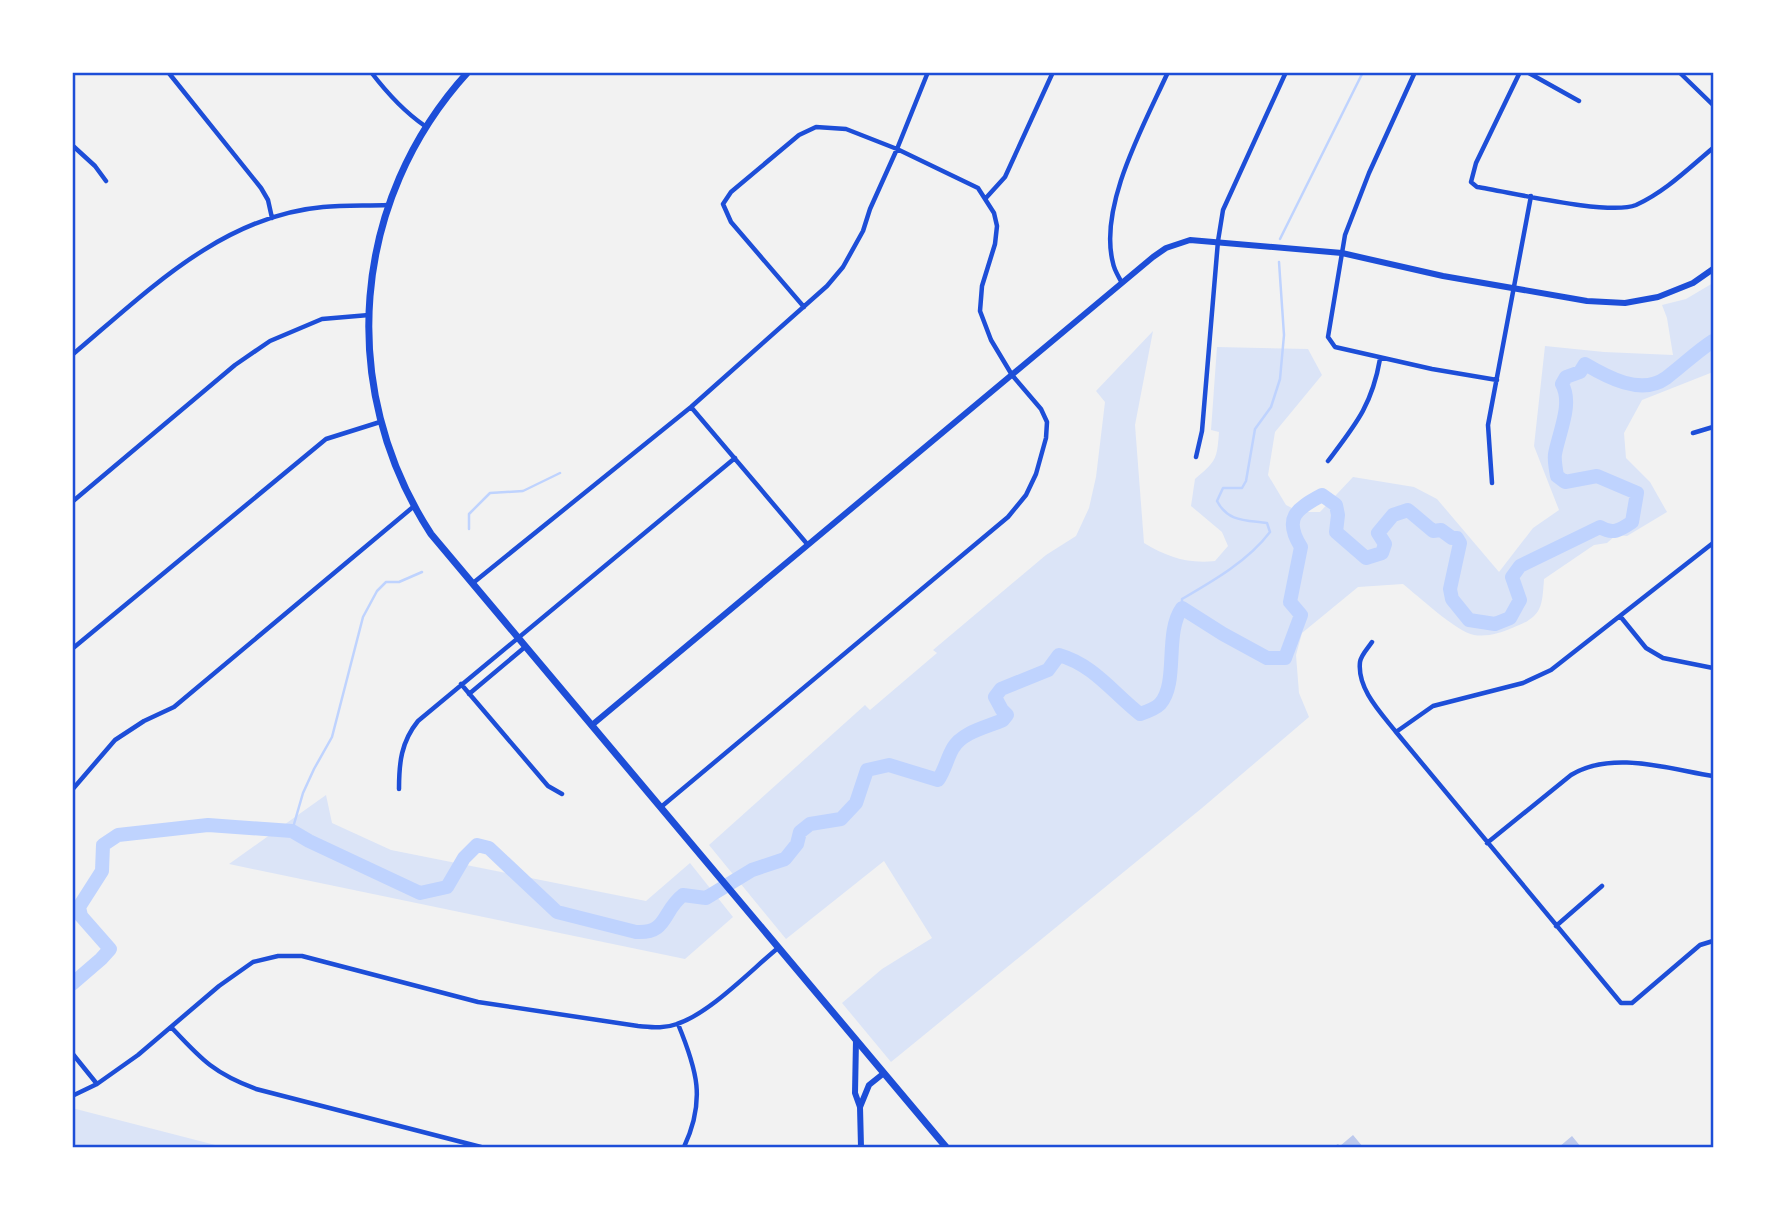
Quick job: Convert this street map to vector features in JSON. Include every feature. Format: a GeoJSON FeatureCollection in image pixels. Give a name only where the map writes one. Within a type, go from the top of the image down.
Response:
{"type":"FeatureCollection","features":[{"type":"Feature","properties":{"kind":"main road"},"geometry":{"type":"LineString","coordinates":[[468,72],[425,126],[407,159],[388,205],[373,267],[369,315],[371,374],[380,422],[394,465],[414,507],[431,534],[946,1147]]}},
{"type":"Feature","properties":{"kind":"street"},"geometry":{"type":"LineString","coordinates":[[168,72],[261,188],[268,200],[272,218]]}},
{"type":"Feature","properties":{"kind":"street"},"geometry":{"type":"LineString","coordinates":[[371,72],[394,101],[425,126]]}},
{"type":"Feature","properties":{"kind":"street"},"geometry":{"type":"LineString","coordinates":[[473,583],[691,407],[827,286],[843,267],[863,231],[928,72]]}},
{"type":"Feature","properties":{"kind":"street"},"geometry":{"type":"LineString","coordinates":[[985,199],[1005,177],[1053,72]]}},
{"type":"Feature","properties":{"kind":"street"},"geometry":{"type":"LineString","coordinates":[[1122,283],[1113,264],[1110,242],[1115,203],[1127,162],[1168,72]]}},
{"type":"Feature","properties":{"kind":"street"},"geometry":{"type":"LineString","coordinates":[[1196,457],[1202,431],[1223,210],[1286,72]]}},
{"type":"Feature","properties":{"kind":"street"},"geometry":{"type":"LineString","coordinates":[[1415,72],[1352,214],[1342,253],[1328,337],[1335,347],[1380,359],[1497,380]]}},
{"type":"Feature","properties":{"kind":"street"},"geometry":{"type":"LineString","coordinates":[[1520,72],[1476,163],[1471,182],[1477,187],[1600,208],[1633,206],[1663,189],[1713,148]]}},
{"type":"Feature","properties":{"kind":"street"},"geometry":{"type":"LineString","coordinates":[[1527,72],[1580,101]]}},
{"type":"Feature","properties":{"kind":"street"},"geometry":{"type":"LineString","coordinates":[[1679,72],[1713,105]]}},
{"type":"Feature","properties":{"kind":"street"},"geometry":{"type":"LineString","coordinates":[[661,807],[1014,512],[1036,474],[1046,438],[1047,422],[991,340],[981,311],[982,286],[995,244],[997,226],[994,214],[978,188],[897,149],[846,129],[816,127],[799,135],[731,192],[723,204],[731,222],[804,307]]}},
{"type":"Feature","properties":{"kind":"street"},"geometry":{"type":"LineString","coordinates":[[72,145],[95,166],[106,181]]}},
{"type":"Feature","properties":{"kind":"street"},"geometry":{"type":"LineString","coordinates":[[1492,483],[1489,425],[1531,196]]}},
{"type":"Feature","properties":{"kind":"street"},"geometry":{"type":"LineString","coordinates":[[72,355],[174,269],[235,231],[272,218],[322,207],[388,205]]}},
{"type":"Feature","properties":{"kind":"street"},"geometry":{"type":"LineString","coordinates":[[592,725],[1166,248],[1190,240],[1342,253],[1514,289],[1587,301],[1625,303],[1666,295],[1713,270]]}},
{"type":"Feature","properties":{"kind":"street"},"geometry":{"type":"LineString","coordinates":[[72,502],[236,365],[270,341],[322,319],[369,315]]}},
{"type":"Feature","properties":{"kind":"street"},"geometry":{"type":"LineString","coordinates":[[1328,461],[1352,430],[1369,401],[1380,359]]}},
{"type":"Feature","properties":{"kind":"street"},"geometry":{"type":"LineString","coordinates":[[691,407],[808,545]]}},
{"type":"Feature","properties":{"kind":"street"},"geometry":{"type":"LineString","coordinates":[[72,649],[326,439],[380,422]]}},
{"type":"Feature","properties":{"kind":"street"},"geometry":{"type":"LineString","coordinates":[[1693,433],[1713,427]]}},
{"type":"Feature","properties":{"kind":"street"},"geometry":{"type":"LineString","coordinates":[[399,789],[399,762],[407,735],[418,721],[735,458]]}},
{"type":"Feature","properties":{"kind":"street"},"geometry":{"type":"LineString","coordinates":[[72,790],[115,740],[174,707],[414,507]]}},
{"type":"Feature","properties":{"kind":"street"},"geometry":{"type":"LineString","coordinates":[[1395,732],[1433,706],[1523,683],[1551,670],[1713,543]]}},
{"type":"Feature","properties":{"kind":"street"},"geometry":{"type":"LineString","coordinates":[[1620,616],[1646,648],[1663,658],[1713,668]]}},
{"type":"Feature","properties":{"kind":"street"},"geometry":{"type":"LineString","coordinates":[[1372,642],[1360,661],[1369,698],[1621,1003],[1632,1003],[1700,945],[1713,941]]}},
{"type":"Feature","properties":{"kind":"street"},"geometry":{"type":"LineString","coordinates":[[469,694],[526,647]]}},
{"type":"Feature","properties":{"kind":"street"},"geometry":{"type":"LineString","coordinates":[[461,684],[548,786],[562,794]]}},
{"type":"Feature","properties":{"kind":"street"},"geometry":{"type":"LineString","coordinates":[[1487,843],[1585,766],[1608,762],[1713,776]]}},
{"type":"Feature","properties":{"kind":"street"},"geometry":{"type":"LineString","coordinates":[[1556,926],[1602,886]]}},
{"type":"Feature","properties":{"kind":"street"},"geometry":{"type":"LineString","coordinates":[[72,1096],[97,1084],[253,962],[278,956],[302,956],[478,1002],[638,1026],[664,1027],[678,1024],[709,1007],[779,948]]}},
{"type":"Feature","properties":{"kind":"street"},"geometry":{"type":"LineString","coordinates":[[678,1024],[696,1074],[698,1093],[696,1115],[684,1147]]}},
{"type":"Feature","properties":{"kind":"street"},"geometry":{"type":"LineString","coordinates":[[171,1027],[206,1064],[228,1079],[256,1089],[481,1147]]}},
{"type":"Feature","properties":{"kind":"street"},"geometry":{"type":"LineString","coordinates":[[856,1041],[855,1093],[860,1107],[861,1147]]}},
{"type":"Feature","properties":{"kind":"street"},"geometry":{"type":"LineString","coordinates":[[72,1053],[97,1084]]}},
{"type":"Feature","properties":{"kind":"street"},"geometry":{"type":"LineString","coordinates":[[860,1107],[869,1085],[884,1073]]}},
{"type":"Feature","properties":{"kind":"shaded area"},"geometry":{"type":"Polygon","coordinates":[[[1713,283],[1713,372],[1642,400],[1624,433],[1626,458],[1650,482],[1667,512],[1627,536],[1616,535],[1607,543],[1594,545],[1544,579],[1541,604],[1535,615],[1522,624],[1494,634],[1474,635],[1467,632],[1448,621],[1403,584],[1358,587],[1302,633],[1296,655],[1299,693],[1309,717],[891,1062],[842,1003],[882,969],[932,938],[884,861],[786,939],[709,845],[865,705],[870,710],[937,653],[933,650],[1046,555],[1076,536],[1089,508],[1096,477],[1105,402],[1096,391],[1153,331],[1135,425],[1144,543],[1169,556],[1196,561],[1215,561],[1228,546],[1222,532],[1191,506],[1195,479],[1211,464],[1217,449],[1219,432],[1211,430],[1217,347],[1308,349],[1322,375],[1275,432],[1268,475],[1286,505],[1300,512],[1320,512],[1353,477],[1414,487],[1437,499],[1499,572],[1533,528],[1559,510],[1534,446],[1545,346],[1673,355],[1662,305],[1686,299],[1713,283]]]}},
{"type":"Feature","properties":{"kind":"shaded area"},"geometry":{"type":"Polygon","coordinates":[[[326,795],[332,823],[391,850],[646,901],[690,863],[733,917],[685,959],[229,864],[326,795]]]}},
{"type":"Feature","properties":{"kind":"shaded area"},"geometry":{"type":"Polygon","coordinates":[[[72,1108],[223,1147],[84,1147],[72,1144],[72,1108]]]}},
{"type":"Feature","properties":{"kind":"building"},"geometry":{"type":"Polygon","coordinates":[[[1353,1135],[1363,1147],[1333,1147],[1338,1144],[1340,1146],[1353,1135]]]}},
{"type":"Feature","properties":{"kind":"building"},"geometry":{"type":"Polygon","coordinates":[[[1572,1136],[1581,1147],[1559,1147],[1572,1136]]]}},
{"type":"Feature","properties":{"kind":"waterway"},"geometry":{"type":"LineString","coordinates":[[1280,239],[1363,72]]}},
{"type":"Feature","properties":{"kind":"waterway"},"geometry":{"type":"LineString","coordinates":[[1182,608],[1182,599],[1241,561],[1270,532],[1267,523],[1232,516],[1226,513],[1217,501],[1223,488],[1242,488],[1246,481],[1255,429],[1271,407],[1280,379],[1284,335],[1279,262]]}},
{"type":"Feature","properties":{"kind":"waterway"},"geometry":{"type":"LineString","coordinates":[[72,984],[110,949],[81,916],[79,907],[102,871],[103,845],[118,835],[208,825],[292,831],[420,893],[447,887],[464,858],[477,845],[489,848],[557,912],[636,932],[654,929],[683,895],[706,898],[752,870],[785,859],[797,844],[800,832],[810,824],[841,819],[856,803],[867,770],[889,765],[938,780],[957,742],[1003,720],[1007,715],[995,697],[1001,689],[1048,670],[1059,655],[1083,665],[1140,714],[1160,704],[1166,695],[1174,631],[1182,608],[1267,658],[1285,658],[1301,615],[1290,602],[1301,547],[1293,529],[1293,521],[1299,510],[1322,495],[1336,505],[1336,532],[1366,558],[1382,553],[1385,544],[1378,533],[1393,515],[1408,510],[1433,531],[1441,530],[1452,538],[1457,538],[1460,543],[1450,589],[1452,599],[1469,620],[1495,624],[1510,618],[1520,600],[1512,577],[1520,566],[1600,527],[1609,531],[1616,530],[1632,522],[1637,493],[1597,476],[1565,482],[1557,476],[1555,454],[1566,409],[1562,384],[1566,377],[1580,372],[1585,364],[1624,383],[1656,383],[1713,341]]}},
{"type":"Feature","properties":{"kind":"waterway"},"geometry":{"type":"LineString","coordinates":[[469,529],[469,514],[490,493],[523,491],[560,473]]}},
{"type":"Feature","properties":{"kind":"waterway"},"geometry":{"type":"LineString","coordinates":[[292,831],[303,793],[332,737],[363,617],[377,591],[386,582],[399,582],[422,572]]}}]}
